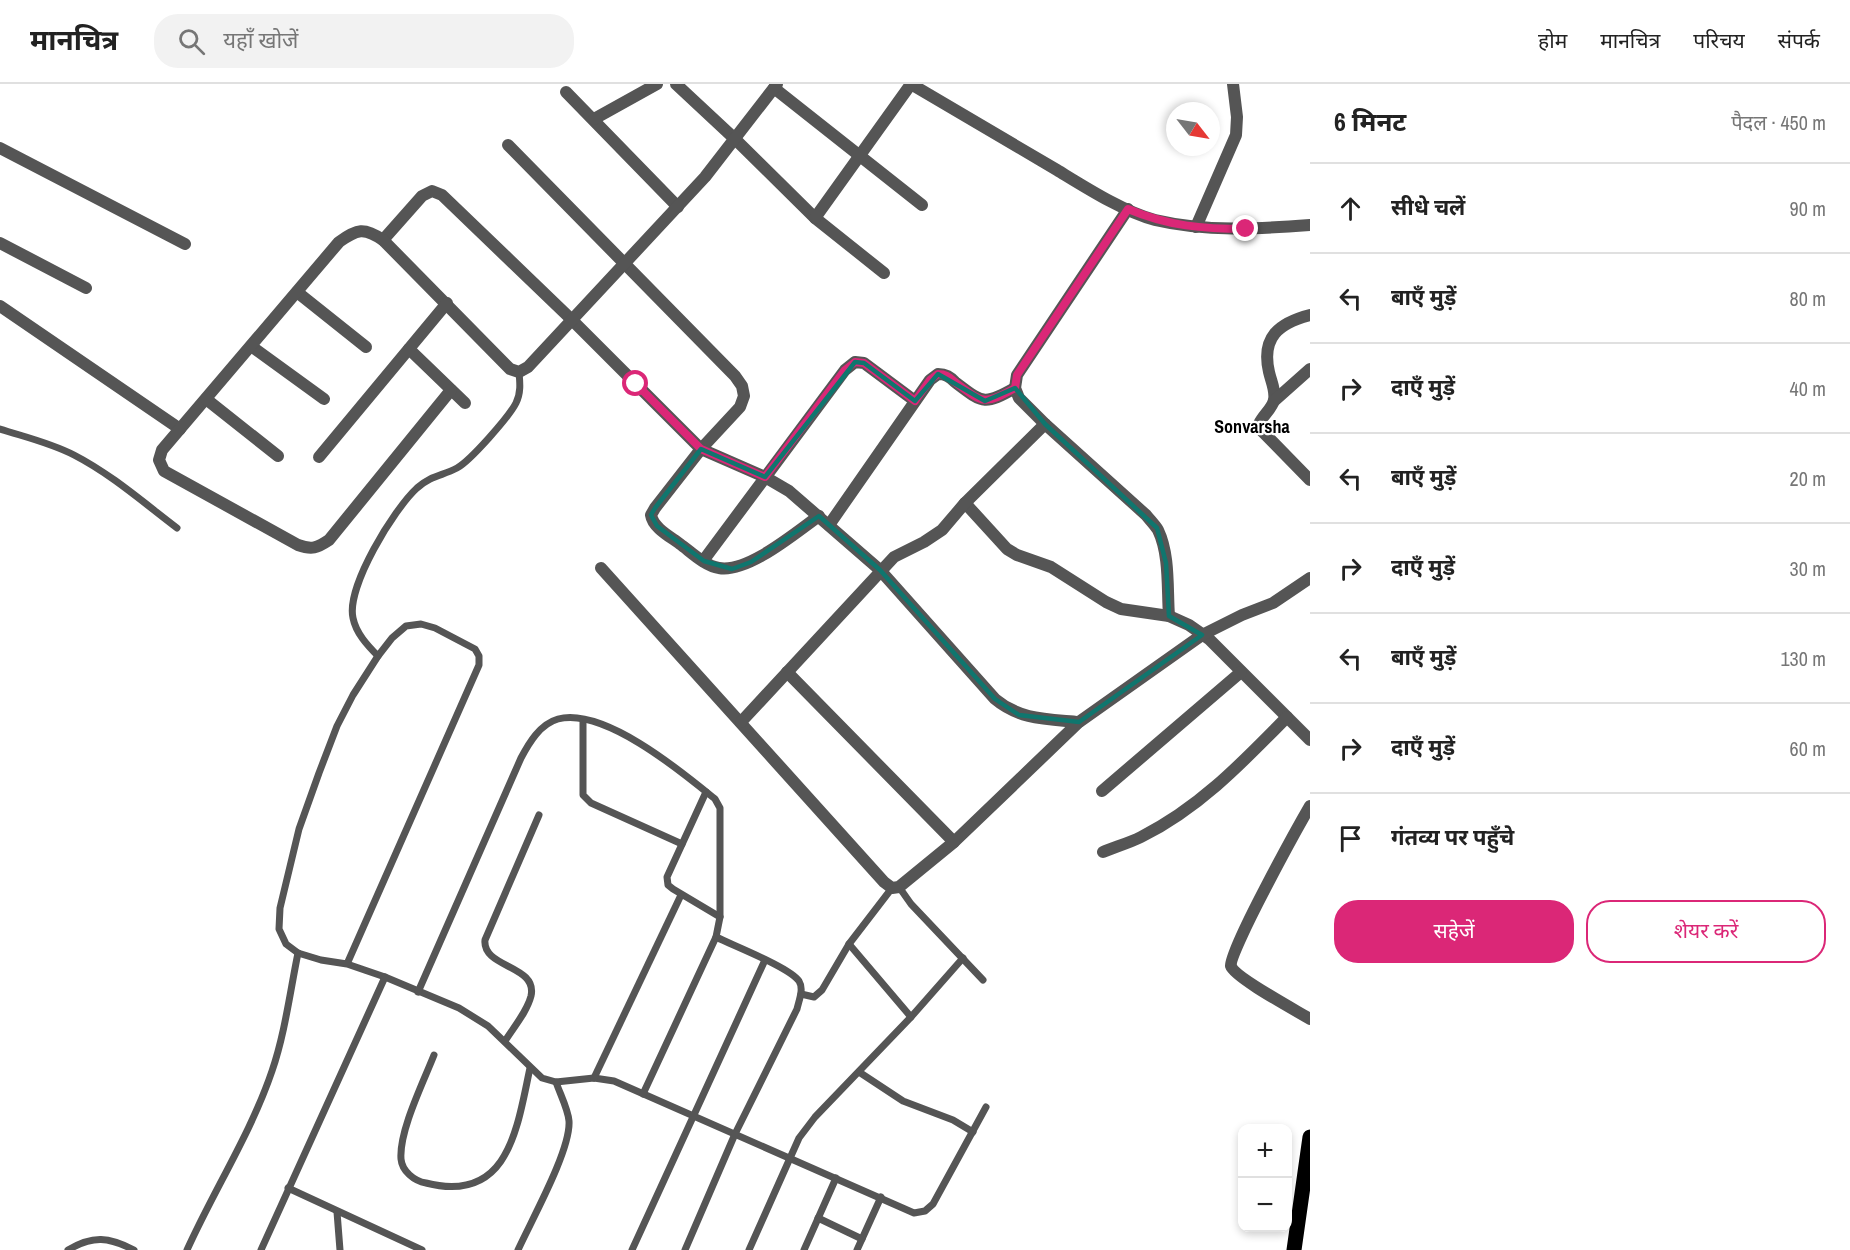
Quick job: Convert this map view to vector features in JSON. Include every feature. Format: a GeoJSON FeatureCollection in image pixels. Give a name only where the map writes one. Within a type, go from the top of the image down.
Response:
{"type":"FeatureCollection","features":[{"type":"Feature","properties":{"kind":"main road"},"geometry":{"type":"LineString","coordinates":[[1293,1250],[1310,1137]]}},
{"type":"Feature","properties":{"kind":"street"},"geometry":{"type":"LineString","coordinates":[[594,119],[657,84]]}},
{"type":"Feature","properties":{"kind":"street"},"geometry":{"type":"LineString","coordinates":[[676,84],[815,218],[884,273]]}},
{"type":"Feature","properties":{"kind":"street"},"geometry":{"type":"LineString","coordinates":[[815,218],[911,84],[1083,185],[1154,220],[1196,227],[1263,229],[1310,225]]}},
{"type":"Feature","properties":{"kind":"street"},"geometry":{"type":"LineString","coordinates":[[1196,227],[1236,135],[1237,117],[1233,84]]}},
{"type":"Feature","properties":{"kind":"street"},"geometry":{"type":"LineString","coordinates":[[451,390],[329,540],[311,549],[298,545],[164,471],[159,460],[162,450],[339,242],[352,233],[362,230],[383,240],[510,369],[519,372],[528,367],[705,177],[776,86],[859,156],[922,205]]}},
{"type":"Feature","properties":{"kind":"street"},"geometry":{"type":"LineString","coordinates":[[566,92],[678,207]]}},
{"type":"Feature","properties":{"kind":"street"},"geometry":{"type":"LineString","coordinates":[[508,145],[625,262],[742,386],[744,396],[740,408],[701,449],[651,516],[657,526],[703,561],[717,568],[732,569],[751,562],[819,516]]}},
{"type":"Feature","properties":{"kind":"street"},"geometry":{"type":"LineString","coordinates":[[0,148],[185,244]]}},
{"type":"Feature","properties":{"kind":"street"},"geometry":{"type":"LineString","coordinates":[[383,240],[422,196],[432,191],[442,195],[701,449],[765,477],[789,491],[880,570],[980,683],[1007,709],[1019,715],[1079,722]]}},
{"type":"Feature","properties":{"kind":"street"},"geometry":{"type":"LineString","coordinates":[[1128,209],[1017,375],[1015,388],[1019,398],[1045,424],[1146,515],[1157,528],[1166,563],[1169,616]]}},
{"type":"Feature","properties":{"kind":"street"},"geometry":{"type":"LineString","coordinates":[[0,243],[86,288]]}},
{"type":"Feature","properties":{"kind":"street"},"geometry":{"type":"LineString","coordinates":[[297,292],[366,347]]}},
{"type":"Feature","properties":{"kind":"street"},"geometry":{"type":"LineString","coordinates":[[319,457],[447,303]]}},
{"type":"Feature","properties":{"kind":"street"},"geometry":{"type":"LineString","coordinates":[[0,306],[180,429]]}},
{"type":"Feature","properties":{"kind":"street"},"geometry":{"type":"LineString","coordinates":[[1274,401],[1275,391],[1268,364],[1269,349],[1274,335],[1282,325],[1310,315]]}},
{"type":"Feature","properties":{"kind":"street"},"geometry":{"type":"LineString","coordinates":[[251,346],[324,399]]}},
{"type":"Feature","properties":{"kind":"street"},"geometry":{"type":"LineString","coordinates":[[409,349],[465,404]]}},
{"type":"Feature","properties":{"kind":"street"},"geometry":{"type":"LineString","coordinates":[[703,561],[845,370],[855,362],[864,363],[915,401]]}},
{"type":"Feature","properties":{"kind":"street"},"geometry":{"type":"LineString","coordinates":[[1310,369],[1274,401],[1259,424],[1261,430],[1310,480]]}},
{"type":"Feature","properties":{"kind":"street"},"geometry":{"type":"LineString","coordinates":[[829,525],[930,380],[938,374],[946,374],[978,399],[985,401],[995,399],[1015,388]]}},
{"type":"Feature","properties":{"kind":"street"},"geometry":{"type":"LineString","coordinates":[[206,399],[278,456]]}},
{"type":"Feature","properties":{"kind":"street"},"geometry":{"type":"LineString","coordinates":[[741,722],[894,556],[924,542],[942,530],[965,503],[1045,424]]}},
{"type":"Feature","properties":{"kind":"street"},"geometry":{"type":"LineString","coordinates":[[965,503],[1007,549],[1017,555],[1051,567],[1121,609],[1169,616],[1189,626],[1202,635],[1310,740]]}},
{"type":"Feature","properties":{"kind":"street"},"geometry":{"type":"LineString","coordinates":[[601,568],[884,882],[896,888],[954,842],[1079,722],[1202,635],[1273,603],[1310,578]]}},
{"type":"Feature","properties":{"kind":"street"},"geometry":{"type":"LineString","coordinates":[[787,672],[954,842]]}},
{"type":"Feature","properties":{"kind":"street"},"geometry":{"type":"LineString","coordinates":[[1102,791],[1241,672]]}},
{"type":"Feature","properties":{"kind":"street"},"geometry":{"type":"LineString","coordinates":[[1102,852],[1140,838],[1178,816],[1214,789],[1287,717]]}},
{"type":"Feature","properties":{"kind":"street"},"geometry":{"type":"LineString","coordinates":[[1310,806],[1243,934],[1232,957],[1231,966],[1246,981],[1310,1019]]}},
{"type":"Feature","properties":{"kind":"lane"},"geometry":{"type":"LineString","coordinates":[[378,656],[365,643],[353,618],[352,604],[371,554],[401,506],[415,490],[427,480],[456,469],[466,462],[511,411],[520,390],[519,372]]}},
{"type":"Feature","properties":{"kind":"lane"},"geometry":{"type":"LineString","coordinates":[[0,429],[56,446],[76,456],[99,470],[177,528]]}},
{"type":"Feature","properties":{"kind":"lane"},"geometry":{"type":"LineString","coordinates":[[347,964],[479,665],[479,656],[475,649],[435,627],[421,624],[406,626],[392,638],[353,695],[337,726],[299,829],[280,908],[279,929],[286,944],[298,953],[347,964],[459,1008],[488,1026],[542,1078],[556,1082],[594,1078],[614,1081],[914,1213],[925,1211],[933,1204],[986,1107]]}},
{"type":"Feature","properties":{"kind":"lane"},"geometry":{"type":"LineString","coordinates":[[418,992],[526,748],[538,733],[556,719],[567,718],[600,724],[658,754],[715,799],[720,808],[720,917],[716,937],[643,1094]]}},
{"type":"Feature","properties":{"kind":"lane"},"geometry":{"type":"LineString","coordinates":[[583,720],[583,795],[591,803],[682,844]]}},
{"type":"Feature","properties":{"kind":"lane"},"geometry":{"type":"LineString","coordinates":[[706,792],[667,877],[668,885],[681,895],[720,917]]}},
{"type":"Feature","properties":{"kind":"lane"},"geometry":{"type":"LineString","coordinates":[[505,1041],[528,1004],[532,994],[531,984],[524,975],[488,954],[484,948],[485,940],[539,815]]}},
{"type":"Feature","properties":{"kind":"lane"},"geometry":{"type":"LineString","coordinates":[[801,994],[814,997],[822,990],[849,944],[896,888],[983,980]]}},
{"type":"Feature","properties":{"kind":"lane"},"geometry":{"type":"LineString","coordinates":[[594,1078],[681,895]]}},
{"type":"Feature","properties":{"kind":"lane"},"geometry":{"type":"LineString","coordinates":[[685,1250],[735,1134],[797,1009],[801,994],[800,983],[790,973],[716,937]]}},
{"type":"Feature","properties":{"kind":"lane"},"geometry":{"type":"LineString","coordinates":[[849,944],[911,1017]]}},
{"type":"Feature","properties":{"kind":"lane"},"geometry":{"type":"LineString","coordinates":[[180,1250],[188,1248],[262,1099],[280,1044],[298,953]]}},
{"type":"Feature","properties":{"kind":"lane"},"geometry":{"type":"LineString","coordinates":[[749,1250],[799,1138],[815,1117],[911,1017],[963,958]]}},
{"type":"Feature","properties":{"kind":"lane"},"geometry":{"type":"LineString","coordinates":[[632,1250],[765,960]]}},
{"type":"Feature","properties":{"kind":"lane"},"geometry":{"type":"LineString","coordinates":[[261,1250],[385,977]]}},
{"type":"Feature","properties":{"kind":"lane"},"geometry":{"type":"LineString","coordinates":[[434,1056],[400,1148],[401,1163],[407,1173],[420,1182],[442,1187],[469,1185],[486,1176],[500,1163],[510,1147],[518,1124],[530,1068]]}},
{"type":"Feature","properties":{"kind":"lane"},"geometry":{"type":"LineString","coordinates":[[859,1072],[903,1101],[953,1120],[973,1132]]}},
{"type":"Feature","properties":{"kind":"lane"},"geometry":{"type":"LineString","coordinates":[[518,1250],[568,1137],[569,1120],[556,1082]]}},
{"type":"Feature","properties":{"kind":"lane"},"geometry":{"type":"LineString","coordinates":[[804,1250],[836,1178]]}},
{"type":"Feature","properties":{"kind":"lane"},"geometry":{"type":"LineString","coordinates":[[288,1188],[422,1250]]}},
{"type":"Feature","properties":{"kind":"lane"},"geometry":{"type":"LineString","coordinates":[[857,1250],[881,1197]]}},
{"type":"Feature","properties":{"kind":"lane"},"geometry":{"type":"LineString","coordinates":[[337,1212],[340,1250]]}},
{"type":"Feature","properties":{"kind":"lane"},"geometry":{"type":"LineString","coordinates":[[818,1218],[862,1239]]}},
{"type":"Feature","properties":{"kind":"lane"},"geometry":{"type":"LineString","coordinates":[[68,1250],[80,1243],[98,1239],[115,1240],[134,1250]]}},
{"type":"Feature","properties":{"kind":"highlighted area"},"geometry":{"type":"Polygon","coordinates":[[[855,362],[864,363],[915,401],[938,374],[985,401],[1015,388],[1045,424],[1157,528],[1166,563],[1169,616],[1202,635],[1079,722],[1019,715],[995,699],[880,570],[819,516],[751,562],[732,569],[704,561],[657,526],[651,515],[655,508],[701,449],[765,477],[855,362]]]}},
{"type":"Feature","properties":{"kind":"district","name":"Sonvarsha"},"geometry":{"type":"Point","coordinates":[1252,426]}},
{"type":"Feature","properties":{"kind":"route"},"geometry":{"type":"LineString","coordinates":[[636,384],[701,449],[765,477],[845,370],[855,362],[864,363],[915,401],[930,380],[938,374],[946,374],[978,399],[985,401],[995,399],[1015,388],[1017,375],[1128,209],[1154,220],[1196,227],[1246,229]]}}]}
